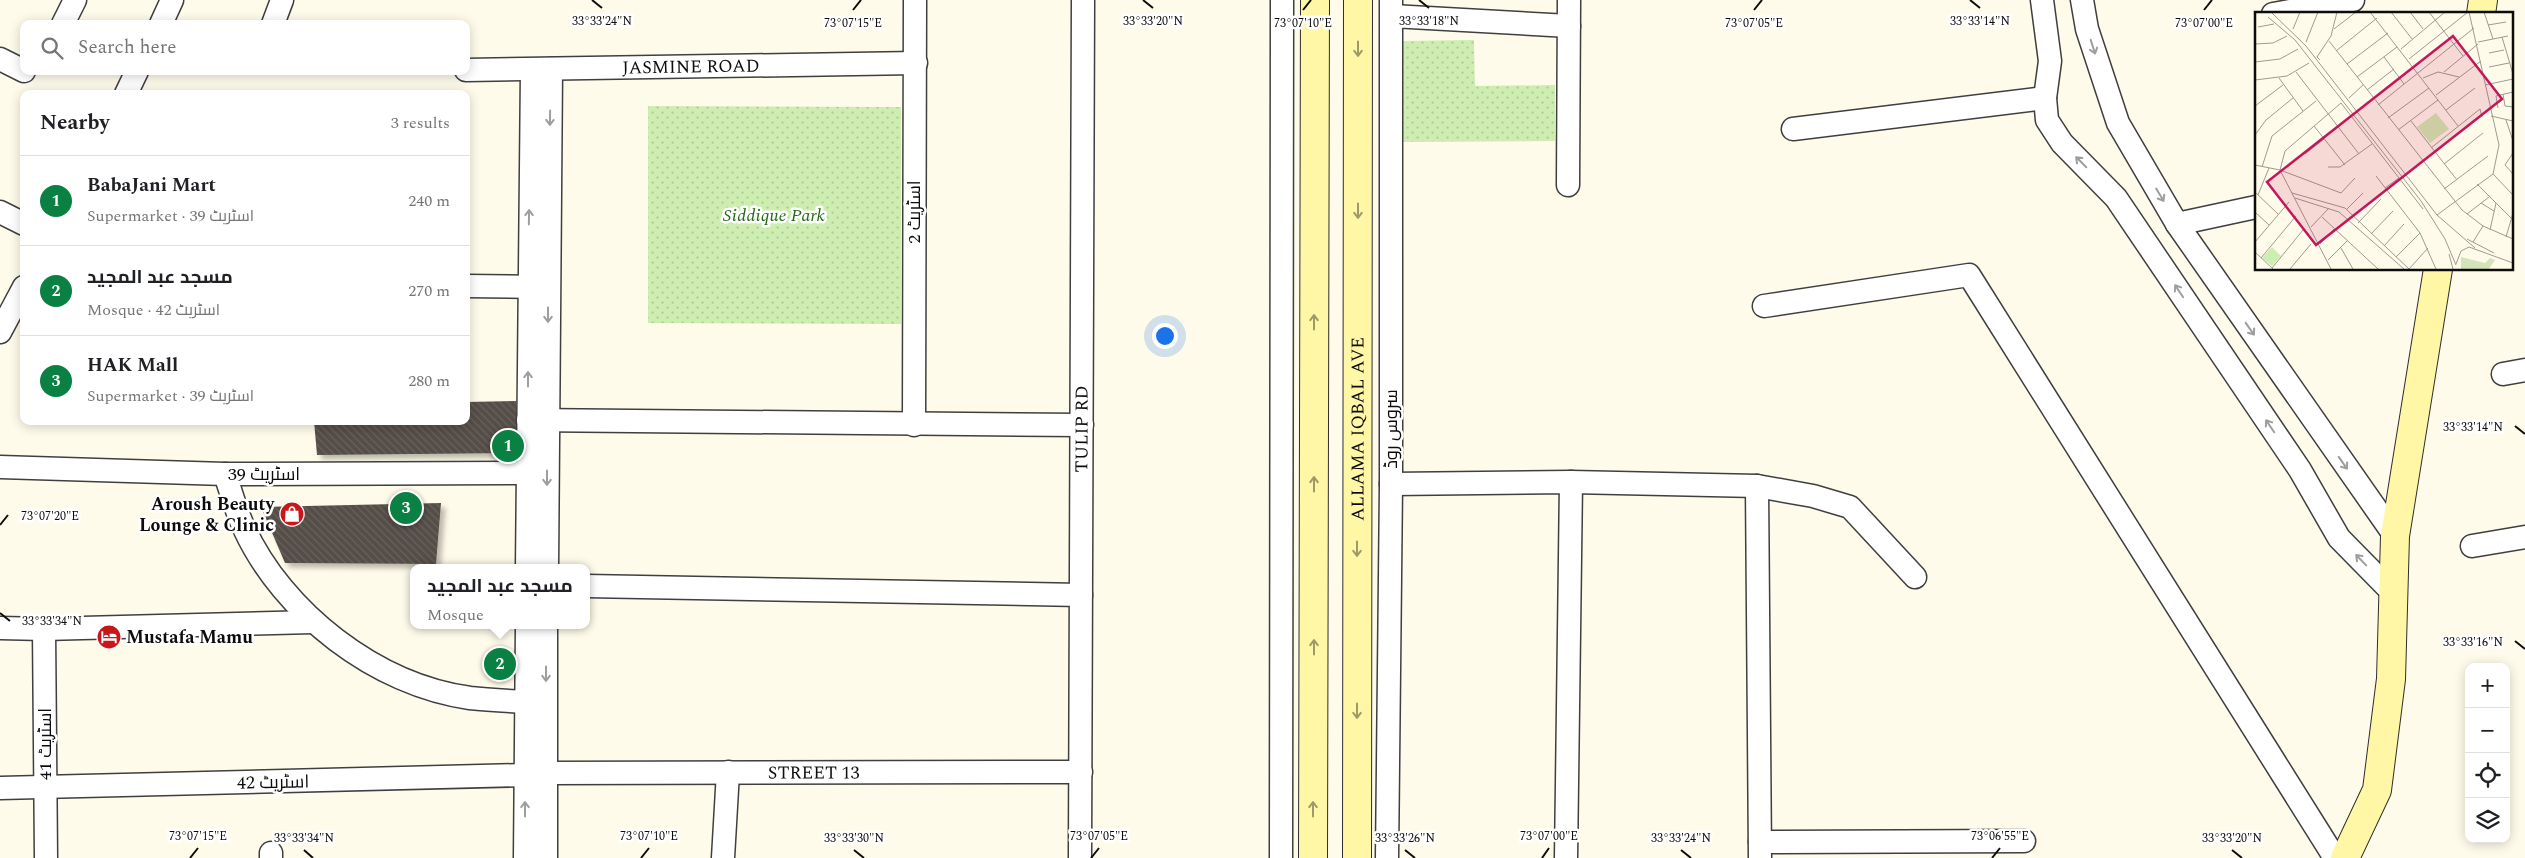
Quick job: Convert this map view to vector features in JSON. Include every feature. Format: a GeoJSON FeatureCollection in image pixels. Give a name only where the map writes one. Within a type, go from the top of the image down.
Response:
{"type":"FeatureCollection","features":[{"type":"Feature","properties":{"kind":"main road"},"geometry":{"type":"LineString","coordinates":[[1313,858],[1314,0]]}},
{"type":"Feature","properties":{"kind":"main road","name":"ALLAMA IQBAL AVE"},"geometry":{"type":"LineString","coordinates":[[1357,858],[1358,0]]}},
{"type":"Feature","properties":{"kind":"main road"},"geometry":{"type":"LineString","coordinates":[[2345,858],[2377,790],[2391,679],[2395,595],[2395,536],[2438,270]]}},
{"type":"Feature","properties":{"kind":"street"},"geometry":{"type":"LineString","coordinates":[[65,20],[75,0]]}},
{"type":"Feature","properties":{"kind":"street"},"geometry":{"type":"LineString","coordinates":[[163,20],[172,0]]}},
{"type":"Feature","properties":{"kind":"street"},"geometry":{"type":"LineString","coordinates":[[274,20],[282,0]]}},
{"type":"Feature","properties":{"kind":"street","name":"اسٹریٹ 2"},"geometry":{"type":"LineString","coordinates":[[914,425],[916,0]]}},
{"type":"Feature","properties":{"kind":"street","name":"TULIP RD"},"geometry":{"type":"LineString","coordinates":[[1080,858],[1083,0]]}},
{"type":"Feature","properties":{"kind":"street"},"geometry":{"type":"LineString","coordinates":[[1281,858],[1282,0]]}},
{"type":"Feature","properties":{"kind":"street"},"geometry":{"type":"LineString","coordinates":[[1568,185],[1569,0]]}},
{"type":"Feature","properties":{"kind":"street"},"geometry":{"type":"LineString","coordinates":[[2042,0],[2050,61],[2045,98],[2048,120],[2062,143],[2116,198],[2300,470],[2339,538],[2395,595]]}},
{"type":"Feature","properties":{"kind":"street"},"geometry":{"type":"LineString","coordinates":[[2082,0],[2087,29],[2118,124],[2177,224],[2395,536]]}},
{"type":"Feature","properties":{"kind":"street"},"geometry":{"type":"LineString","coordinates":[[2284,12],[2353,0]]}},
{"type":"Feature","properties":{"kind":"street"},"geometry":{"type":"LineString","coordinates":[[1392,8],[1569,26]]}},
{"type":"Feature","properties":{"kind":"street","name":"سروس روڈ"},"geometry":{"type":"LineString","coordinates":[[1387,858],[1391,484],[1392,8]]}},
{"type":"Feature","properties":{"kind":"street"},"geometry":{"type":"LineString","coordinates":[[0,59],[20,69]]}},
{"type":"Feature","properties":{"kind":"street","name":"JASMINE ROAD"},"geometry":{"type":"LineString","coordinates":[[470,70],[916,63]]}},
{"type":"Feature","properties":{"kind":"street"},"geometry":{"type":"LineString","coordinates":[[541,69],[538,420],[547,564]]}},
{"type":"Feature","properties":{"kind":"street"},"geometry":{"type":"LineString","coordinates":[[128,90],[135,75]]}},
{"type":"Feature","properties":{"kind":"street"},"geometry":{"type":"LineString","coordinates":[[1793,130],[2045,98]]}},
{"type":"Feature","properties":{"kind":"street"},"geometry":{"type":"LineString","coordinates":[[2177,224],[2255,207]]}},
{"type":"Feature","properties":{"kind":"street"},"geometry":{"type":"LineString","coordinates":[[0,212],[20,222]]}},
{"type":"Feature","properties":{"kind":"street"},"geometry":{"type":"LineString","coordinates":[[1764,306],[1969,275],[2335,858]]}},
{"type":"Feature","properties":{"kind":"street"},"geometry":{"type":"LineString","coordinates":[[470,286],[538,287]]}},
{"type":"Feature","properties":{"kind":"street"},"geometry":{"type":"LineString","coordinates":[[0,332],[20,294]]}},
{"type":"Feature","properties":{"kind":"street"},"geometry":{"type":"LineString","coordinates":[[2503,374],[2525,370]]}},
{"type":"Feature","properties":{"kind":"street"},"geometry":{"type":"LineString","coordinates":[[538,420],[914,425],[1082,425]]}},
{"type":"Feature","properties":{"kind":"street"},"geometry":{"type":"LineString","coordinates":[[528,564],[528,473],[538,420]]}},
{"type":"Feature","properties":{"kind":"street","name":"اسٹریٹ 39"},"geometry":{"type":"LineString","coordinates":[[0,467],[225,474],[528,473]]}},
{"type":"Feature","properties":{"kind":"street"},"geometry":{"type":"LineString","coordinates":[[225,474],[244,528],[269,570],[313,622],[359,657],[412,683],[468,698],[527,702]]}},
{"type":"Feature","properties":{"kind":"street"},"geometry":{"type":"LineString","coordinates":[[1566,858],[1571,482]]}},
{"type":"Feature","properties":{"kind":"street"},"geometry":{"type":"LineString","coordinates":[[1391,484],[1571,482],[1756,486],[1813,496],[1850,508],[1915,577]]}},
{"type":"Feature","properties":{"kind":"street"},"geometry":{"type":"LineString","coordinates":[[1756,486],[1760,850],[2024,842]]}},
{"type":"Feature","properties":{"kind":"street"},"geometry":{"type":"LineString","coordinates":[[2472,546],[2525,536]]}},
{"type":"Feature","properties":{"kind":"street"},"geometry":{"type":"LineString","coordinates":[[590,586],[1081,595]]}},
{"type":"Feature","properties":{"kind":"street"},"geometry":{"type":"LineString","coordinates":[[0,628],[44,629],[313,622]]}},
{"type":"Feature","properties":{"kind":"street","name":"اسٹریٹ 41"},"geometry":{"type":"LineString","coordinates":[[44,629],[46,858]]}},
{"type":"Feature","properties":{"kind":"street"},"geometry":{"type":"LineString","coordinates":[[527,629],[527,702],[546,858]]}},
{"type":"Feature","properties":{"kind":"street"},"geometry":{"type":"LineString","coordinates":[[525,858],[536,774],[546,629]]}},
{"type":"Feature","properties":{"kind":"street"},"geometry":{"type":"LineString","coordinates":[[723,858],[728,772]]}},
{"type":"Feature","properties":{"kind":"street","name":"STREET 13"},"geometry":{"type":"LineString","coordinates":[[536,774],[1081,772]]}},
{"type":"Feature","properties":{"kind":"street","name":"اسٹریٹ 42"},"geometry":{"type":"LineString","coordinates":[[0,788],[536,774]]}},
{"type":"Feature","properties":{"kind":"green space"},"geometry":{"type":"Polygon","coordinates":[[[1474,40],[1475,86],[1555,85],[1555,141],[1403,142],[1402,41],[1474,40]]]}},
{"type":"Feature","properties":{"kind":"green space","name":"Siddique Park"},"geometry":{"type":"Polygon","coordinates":[[[648,106],[901,107],[901,324],[648,323],[648,106]]]}},
{"type":"Feature","properties":{"kind":"building"},"geometry":{"type":"Polygon","coordinates":[[[516,401],[517,453],[317,455],[314,425],[470,425],[470,402],[516,401]]]}},
{"type":"Feature","properties":{"kind":"building"},"geometry":{"type":"Polygon","coordinates":[[[441,503],[436,564],[285,563],[261,507],[441,503]]]}},
{"type":"Feature","properties":{"kind":"place","name":"BabaJani Mart"},"geometry":{"type":"Point","coordinates":[508,446]}},
{"type":"Feature","properties":{"kind":"place","name":"HAK Mall"},"geometry":{"type":"Point","coordinates":[406,508]}},
{"type":"Feature","properties":{"kind":"place","name":"Aroush Beauty Lounge & Clinic"},"geometry":{"type":"Point","coordinates":[292,514]}},
{"type":"Feature","properties":{"kind":"place","name":"Mustafa Mamu"},"geometry":{"type":"Point","coordinates":[109,637]}},
{"type":"Feature","properties":{"kind":"place","name":"مسجد عبد المجید"},"geometry":{"type":"Point","coordinates":[500,664]}}]}
